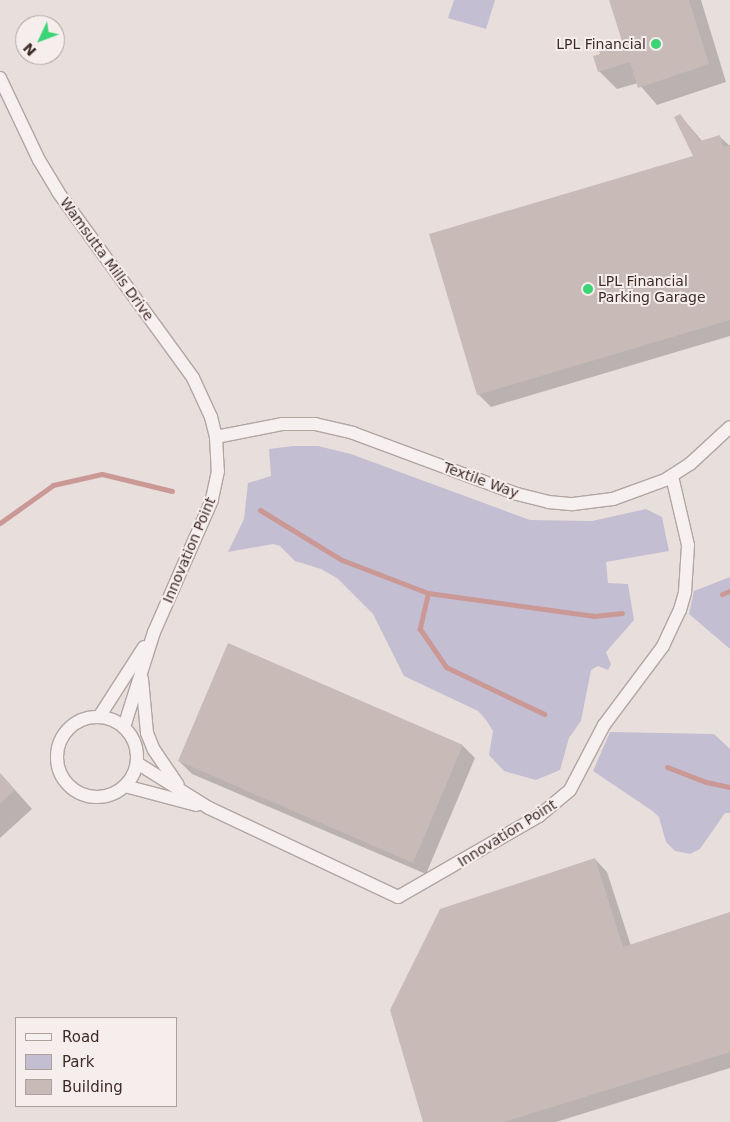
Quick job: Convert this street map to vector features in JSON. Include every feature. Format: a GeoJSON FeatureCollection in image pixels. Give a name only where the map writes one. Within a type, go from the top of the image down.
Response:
{"type":"FeatureCollection","features":[{"type":"Feature","properties":{"kind":"street","name":"Wamsutta Mills Drive"},"geometry":{"type":"LineString","coordinates":[[0,78],[39,160],[58,192],[192,378],[211,417],[216,437]]}},
{"type":"Feature","properties":{"kind":"street","name":"Textile Way"},"geometry":{"type":"LineString","coordinates":[[216,437],[282,424],[315,424],[353,433],[548,502],[573,504],[613,498],[672,476],[730,427]]}},
{"type":"Feature","properties":{"kind":"street","name":"Innovation Point"},"geometry":{"type":"LineString","coordinates":[[124,727],[154,632],[212,500],[218,471],[216,437]]}},
{"type":"Feature","properties":{"kind":"street","name":"Innovation Point"},"geometry":{"type":"LineString","coordinates":[[137,763],[210,808],[398,897],[505,837],[556,804],[578,777],[604,725],[663,646],[680,610],[685,592],[688,544],[672,476]]}},
{"type":"Feature","properties":{"kind":"street","name":"Innovation Point"},"geometry":{"type":"LineString","coordinates":[[98,717],[154,632]]}},
{"type":"Feature","properties":{"kind":"street"},"geometry":{"type":"LineString","coordinates":[[142,670],[147,733],[164,767],[183,791]]}},
{"type":"Feature","properties":{"kind":"street"},"geometry":{"type":"LineString","coordinates":[[98,717],[118,722],[124,727],[135,744],[137,763],[125,786],[110,796],[84,796],[64,780],[58,769],[59,741],[67,730],[78,721],[98,717]]}},
{"type":"Feature","properties":{"kind":"street","name":"Innovation Point"},"geometry":{"type":"LineString","coordinates":[[125,786],[210,808]]}},
{"type":"Feature","properties":{"kind":"green space"},"geometry":{"type":"Polygon","coordinates":[[[454,0],[495,0],[486,29],[448,18],[454,0]]]}},
{"type":"Feature","properties":{"kind":"green space"},"geometry":{"type":"Polygon","coordinates":[[[293,446],[318,446],[351,454],[530,520],[592,521],[646,509],[662,517],[669,551],[606,562],[608,583],[628,584],[634,620],[606,652],[611,664],[608,670],[598,666],[591,670],[581,721],[569,738],[560,770],[536,780],[504,771],[489,755],[493,731],[486,720],[478,711],[404,676],[373,614],[337,578],[321,569],[295,561],[280,546],[273,544],[228,552],[244,519],[248,483],[271,476],[269,449],[293,446]]]}},
{"type":"Feature","properties":{"kind":"green space"},"geometry":{"type":"Polygon","coordinates":[[[730,577],[730,649],[689,614],[694,591],[730,577]]]}},
{"type":"Feature","properties":{"kind":"green space"},"geometry":{"type":"Polygon","coordinates":[[[610,732],[714,734],[730,749],[730,813],[725,813],[700,849],[690,854],[675,851],[666,842],[659,817],[593,771],[610,732]]]}},
{"type":"Feature","properties":{"kind":"building","name":"LPL Financial"},"geometry":{"type":"Polygon","coordinates":[[[609,0],[689,0],[709,64],[638,88],[630,62],[598,72],[593,56],[600,54],[598,48],[622,41],[609,0]]]}},
{"type":"Feature","properties":{"kind":"building","name":"LPL Financial Parking Garage"},"geometry":{"type":"Polygon","coordinates":[[[680,114],[700,141],[720,135],[723,147],[730,145],[730,320],[477,395],[429,234],[693,156],[674,117],[680,114]]]}},
{"type":"Feature","properties":{"kind":"building"},"geometry":{"type":"Polygon","coordinates":[[[228,643],[463,745],[413,863],[178,761],[228,643]]]}},
{"type":"Feature","properties":{"kind":"building"},"geometry":{"type":"Polygon","coordinates":[[[0,773],[15,790],[0,804],[0,773]]]}},
{"type":"Feature","properties":{"kind":"building"},"geometry":{"type":"Polygon","coordinates":[[[595,858],[623,947],[730,912],[730,1052],[504,1122],[423,1122],[390,1010],[440,909],[595,858]]]}},
{"type":"Feature","properties":{"kind":"waterway"},"geometry":{"type":"LineString","coordinates":[[0,523],[53,485],[102,474],[172,491]]}},
{"type":"Feature","properties":{"kind":"waterway"},"geometry":{"type":"LineString","coordinates":[[260,510],[342,560],[428,593],[594,616],[622,613]]}},
{"type":"Feature","properties":{"kind":"waterway"},"geometry":{"type":"LineString","coordinates":[[722,594],[730,591]]}},
{"type":"Feature","properties":{"kind":"waterway"},"geometry":{"type":"LineString","coordinates":[[428,593],[420,629],[446,667],[544,714]]}},
{"type":"Feature","properties":{"kind":"waterway"},"geometry":{"type":"LineString","coordinates":[[667,767],[706,782],[730,787]]}},
{"type":"Feature","properties":{"kind":"place","name":"LPL Financial"},"geometry":{"type":"Point","coordinates":[656,44]}},
{"type":"Feature","properties":{"kind":"place","name":"LPL Financial Parking Garage"},"geometry":{"type":"Point","coordinates":[588,289]}}]}
